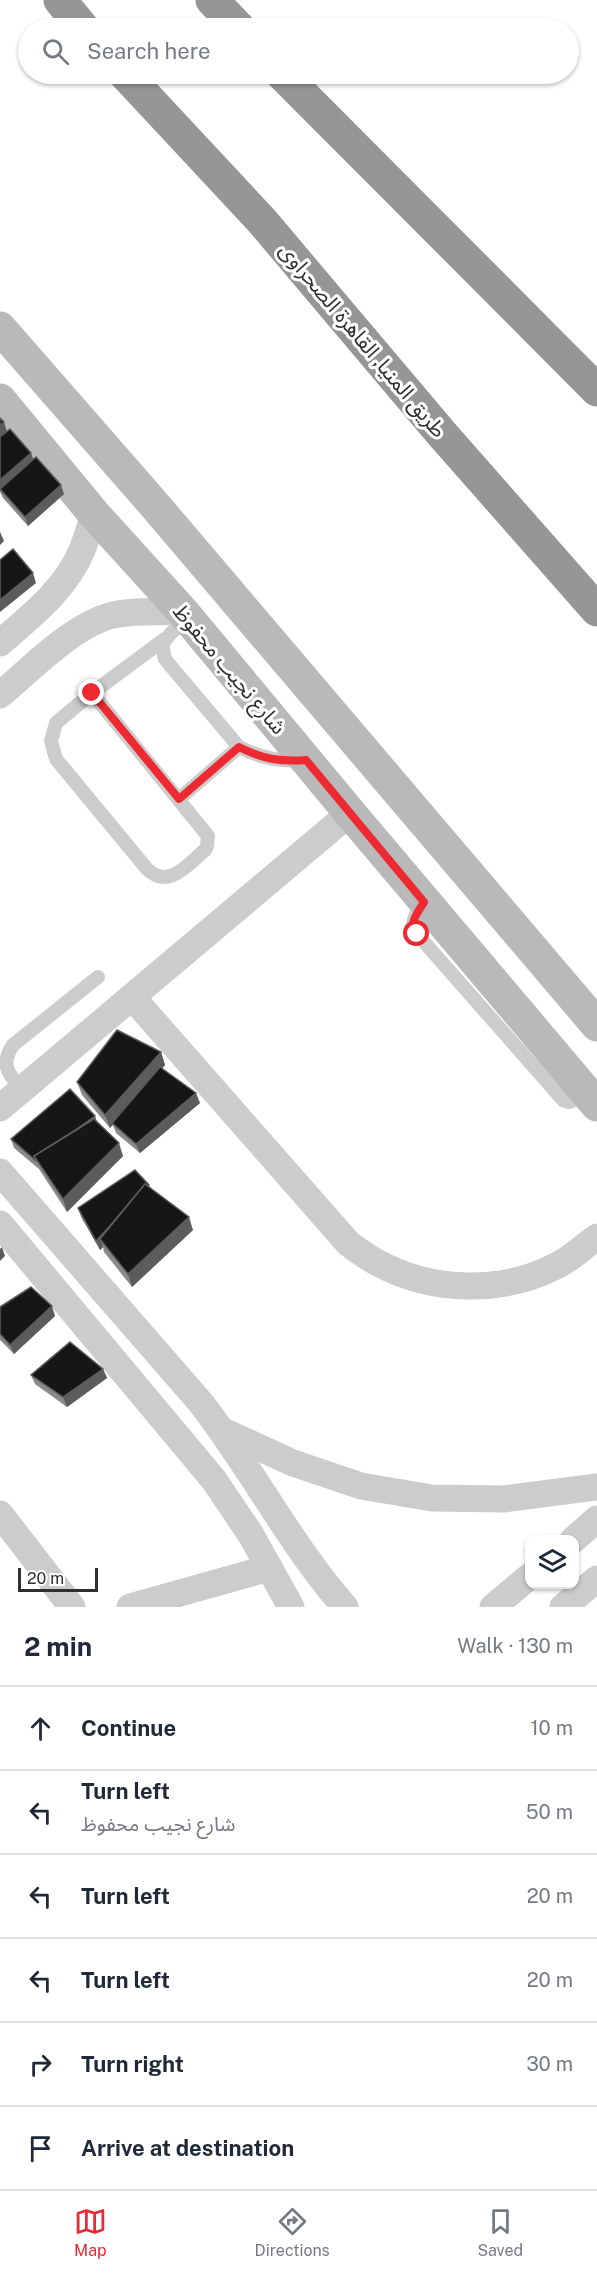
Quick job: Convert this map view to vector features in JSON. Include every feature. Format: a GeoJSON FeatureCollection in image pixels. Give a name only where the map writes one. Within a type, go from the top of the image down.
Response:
{"type":"FeatureCollection","features":[{"type":"Feature","properties":{"kind":"highway"},"geometry":{"type":"LineString","coordinates":[[60,0],[75,18]]}},
{"type":"Feature","properties":{"kind":"highway"},"geometry":{"type":"LineString","coordinates":[[212,0],[229,18]]}},
{"type":"Feature","properties":{"kind":"highway","name":"طريق المنيا, القاهرة الصحراوى"},"geometry":{"type":"LineString","coordinates":[[134,84],[262,221],[442,434],[597,610]]}},
{"type":"Feature","properties":{"kind":"highway"},"geometry":{"type":"LineString","coordinates":[[292,84],[597,390]]}},
{"type":"Feature","properties":{"kind":"street"},"geometry":{"type":"LineString","coordinates":[[0,328],[152,502],[597,1024]]}},
{"type":"Feature","properties":{"kind":"street","name":"شارع نجيب محفوظ"},"geometry":{"type":"LineString","coordinates":[[0,400],[94,514],[179,623],[306,760],[592,1100]]}},
{"type":"Feature","properties":{"kind":"street"},"geometry":{"type":"LineString","coordinates":[[0,643],[34,614],[61,585],[81,551],[94,514]]}},
{"type":"Feature","properties":{"kind":"street"},"geometry":{"type":"LineString","coordinates":[[0,695],[87,625],[112,616],[139,612],[179,623]]}},
{"type":"Feature","properties":{"kind":"street"},"geometry":{"type":"LineString","coordinates":[[0,1108],[350,813]]}},
{"type":"Feature","properties":{"kind":"street"},"geometry":{"type":"LineString","coordinates":[[455,937],[494,904]]}},
{"type":"Feature","properties":{"kind":"street"},"geometry":{"type":"LineString","coordinates":[[132,997],[349,1244],[380,1264],[414,1278],[441,1284],[486,1286],[523,1279],[557,1266],[597,1237]]}},
{"type":"Feature","properties":{"kind":"street"},"geometry":{"type":"LineString","coordinates":[[2,1178],[201,1403],[223,1431],[305,1554],[345,1607]]}},
{"type":"Feature","properties":{"kind":"street"},"geometry":{"type":"LineString","coordinates":[[0,1224],[194,1453],[233,1507],[291,1607]]}},
{"type":"Feature","properties":{"kind":"street"},"geometry":{"type":"LineString","coordinates":[[223,1431],[293,1462],[361,1486],[432,1497],[504,1499],[597,1487]]}},
{"type":"Feature","properties":{"kind":"street"},"geometry":{"type":"LineString","coordinates":[[0,1514],[72,1607]]}},
{"type":"Feature","properties":{"kind":"street"},"geometry":{"type":"LineString","coordinates":[[578,1535],[597,1519]]}},
{"type":"Feature","properties":{"kind":"street"},"geometry":{"type":"LineString","coordinates":[[130,1607],[271,1571],[305,1554]]}},
{"type":"Feature","properties":{"kind":"street"},"geometry":{"type":"LineString","coordinates":[[563,1607],[597,1579]]}},
{"type":"Feature","properties":{"kind":"street"},"geometry":{"type":"LineString","coordinates":[[493,1607],[525,1580]]}},
{"type":"Feature","properties":{"kind":"lane"},"geometry":{"type":"LineString","coordinates":[[92,693],[208,836],[207,846],[175,876],[159,877],[147,869],[56,759],[51,741],[56,723],[92,693],[179,623]]}},
{"type":"Feature","properties":{"kind":"lane"},"geometry":{"type":"LineString","coordinates":[[179,623],[162,645],[165,659],[239,747],[271,760],[306,760]]}},
{"type":"Feature","properties":{"kind":"lane"},"geometry":{"type":"LineString","coordinates":[[179,799],[239,747]]}},
{"type":"Feature","properties":{"kind":"lane"},"geometry":{"type":"LineString","coordinates":[[424,902],[412,921],[417,934],[563,1100],[569,1102],[592,1100]]}},
{"type":"Feature","properties":{"kind":"lane"},"geometry":{"type":"LineString","coordinates":[[22,1090],[7,1073],[4,1063],[6,1053],[98,977]]}},
{"type":"Feature","properties":{"kind":"building"},"geometry":{"type":"Polygon","coordinates":[[[10,429],[31,453],[0,480],[0,437],[10,429]]]}},
{"type":"Feature","properties":{"kind":"building"},"geometry":{"type":"Polygon","coordinates":[[[36,457],[61,485],[25,517],[0,489],[36,457]]]}},
{"type":"Feature","properties":{"kind":"building"},"geometry":{"type":"Polygon","coordinates":[[[13,549],[33,573],[0,600],[0,560],[13,549]]]}},
{"type":"Feature","properties":{"kind":"building"},"geometry":{"type":"Polygon","coordinates":[[[117,1030],[161,1052],[105,1115],[77,1082],[117,1030]]]}},
{"type":"Feature","properties":{"kind":"building"},"geometry":{"type":"Polygon","coordinates":[[[160,1067],[196,1093],[136,1144],[112,1123],[160,1067]]]}},
{"type":"Feature","properties":{"kind":"building"},"geometry":{"type":"Polygon","coordinates":[[[70,1089],[95,1116],[34,1156],[35,1160],[11,1139],[70,1089]]]}},
{"type":"Feature","properties":{"kind":"building"},"geometry":{"type":"Polygon","coordinates":[[[94,1119],[119,1143],[63,1199],[34,1156],[94,1119]]]}},
{"type":"Feature","properties":{"kind":"building"},"geometry":{"type":"Polygon","coordinates":[[[135,1170],[149,1185],[145,1184],[96,1241],[78,1208],[135,1170]]]}},
{"type":"Feature","properties":{"kind":"building"},"geometry":{"type":"Polygon","coordinates":[[[145,1184],[189,1217],[128,1274],[100,1239],[145,1184]]]}},
{"type":"Feature","properties":{"kind":"building"},"geometry":{"type":"Polygon","coordinates":[[[31,1287],[52,1306],[10,1345],[0,1334],[0,1307],[31,1287]]]}},
{"type":"Feature","properties":{"kind":"building"},"geometry":{"type":"Polygon","coordinates":[[[70,1342],[103,1369],[63,1397],[31,1375],[70,1342]]]}},
{"type":"Feature","properties":{"kind":"route"},"geometry":{"type":"LineString","coordinates":[[92,693],[179,799],[239,747],[271,760],[306,760],[424,902],[412,921],[417,934]]}}]}
